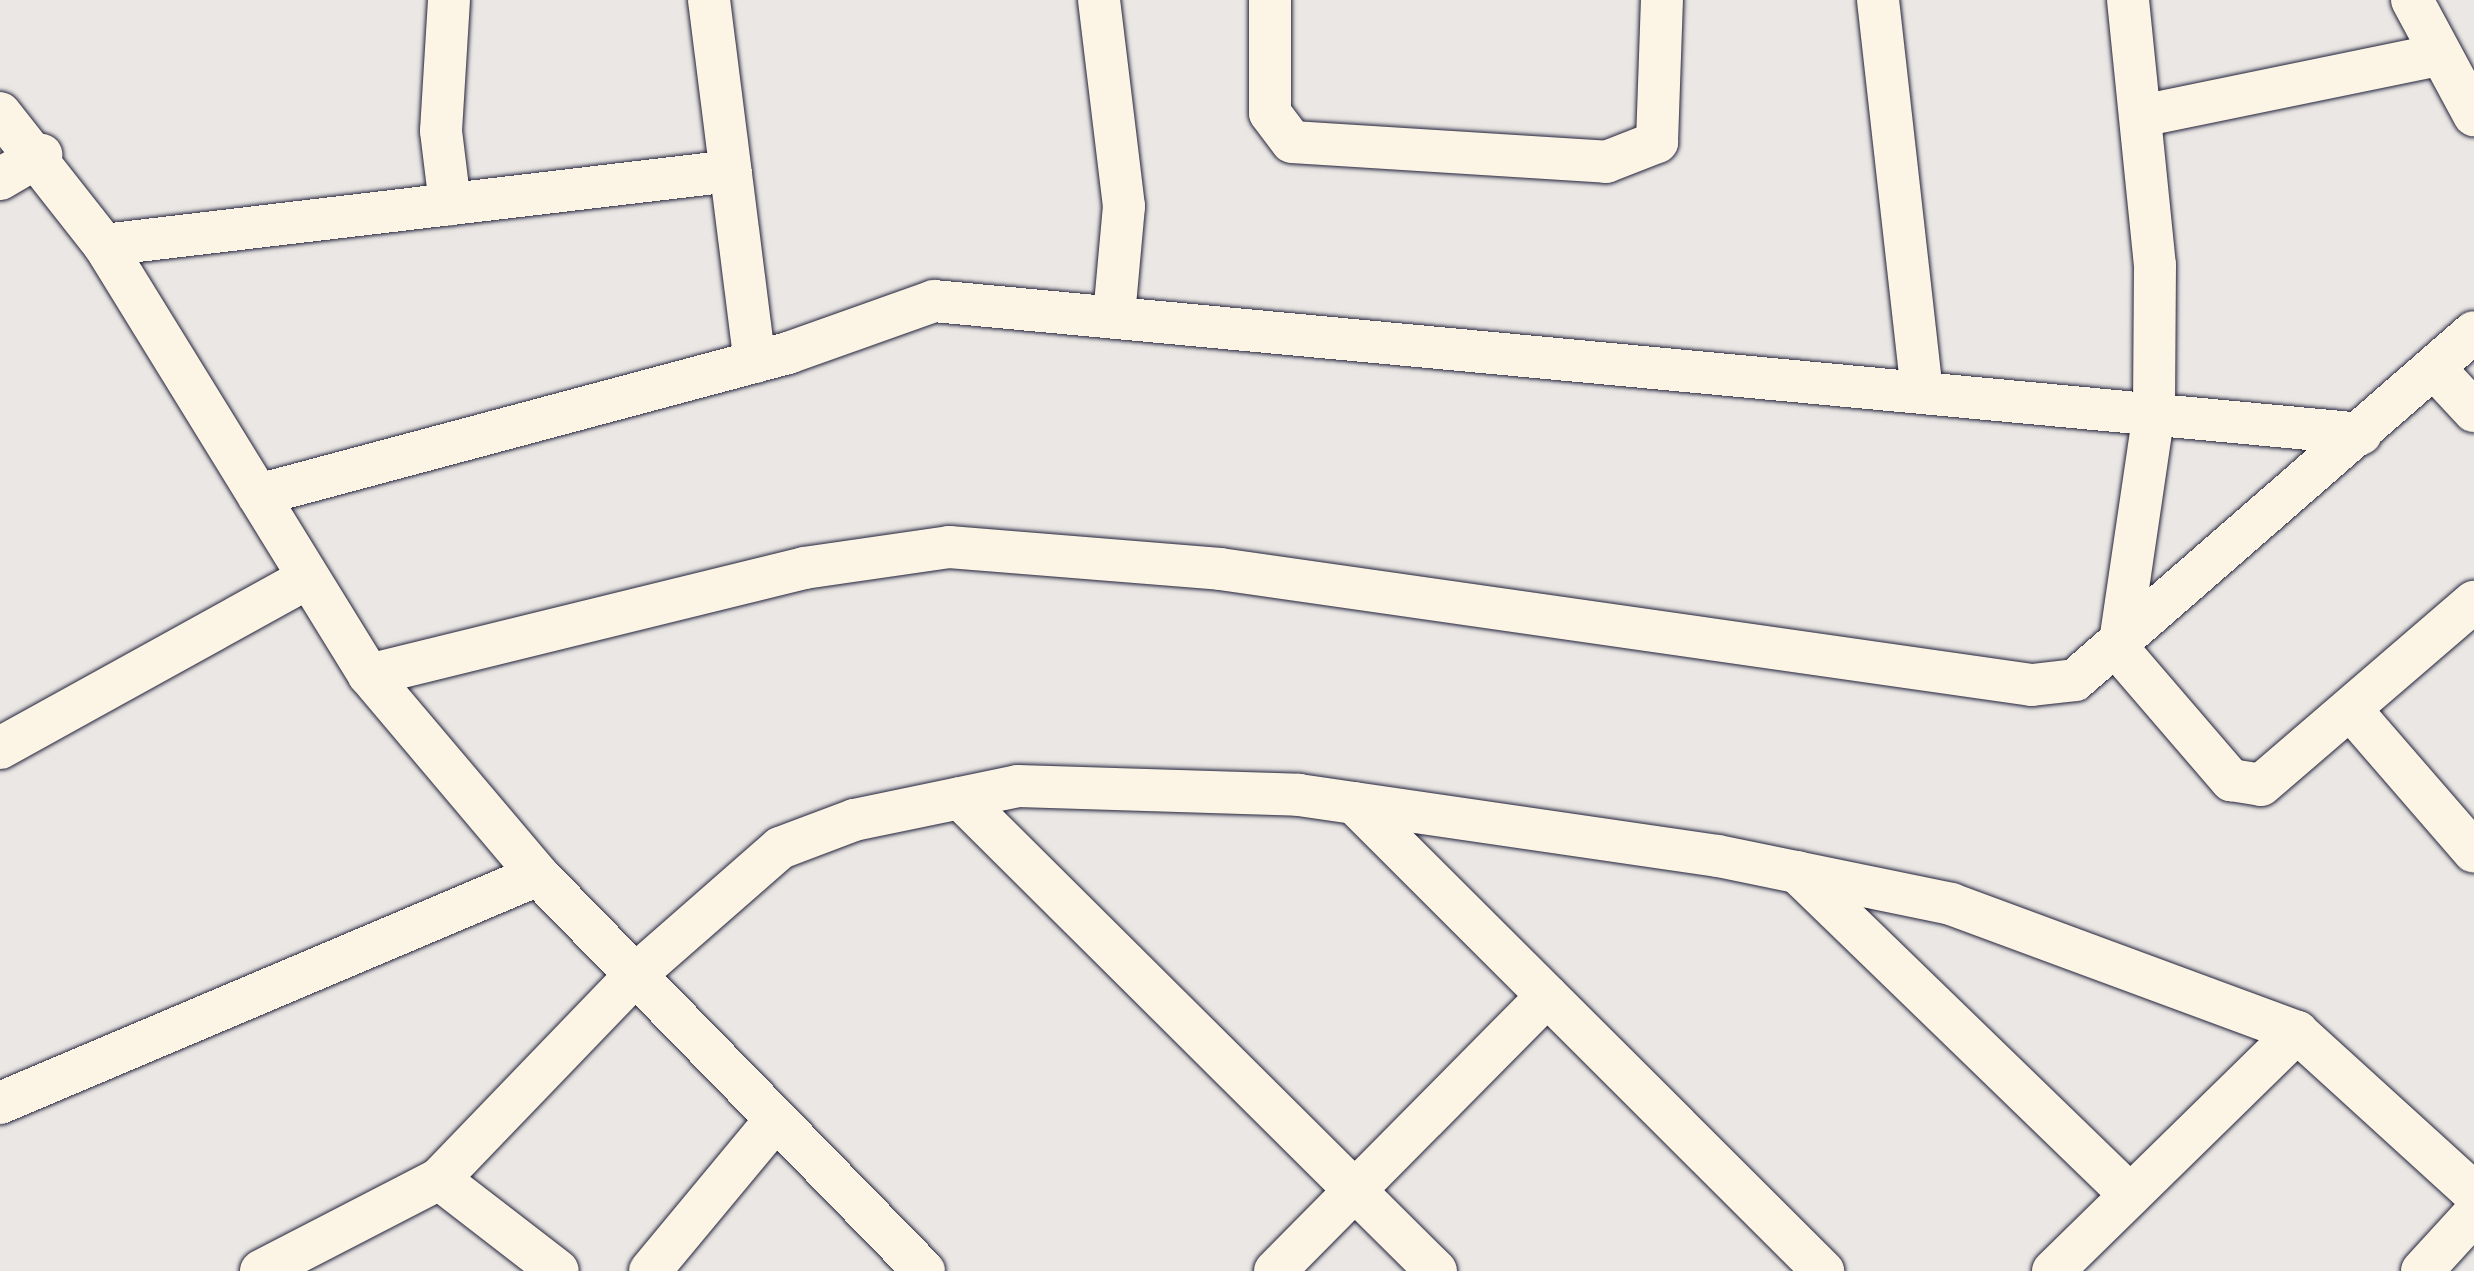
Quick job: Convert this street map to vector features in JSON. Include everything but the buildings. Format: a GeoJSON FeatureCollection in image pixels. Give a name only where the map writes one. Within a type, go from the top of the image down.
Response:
{"type":"FeatureCollection","features":[{"type":"Feature","properties":{"kind":"street"},"geometry":{"type":"LineString","coordinates":[[449,0],[440,103],[450,204]]}},
{"type":"Feature","properties":{"kind":"street"},"geometry":{"type":"LineString","coordinates":[[709,0],[755,362]]}},
{"type":"Feature","properties":{"kind":"street"},"geometry":{"type":"LineString","coordinates":[[1100,0],[1124,206],[1114,315]]}},
{"type":"Feature","properties":{"kind":"street"},"geometry":{"type":"LineString","coordinates":[[1270,0],[1270,113],[1292,142],[1606,162],[1657,142],[1662,0]]}},
{"type":"Feature","properties":{"kind":"street"},"geometry":{"type":"LineString","coordinates":[[1878,0],[1922,392]]}},
{"type":"Feature","properties":{"kind":"street"},"geometry":{"type":"LineString","coordinates":[[2128,0],[2156,265],[2154,412],[2119,650],[2231,780],[2246,784],[2277,777],[2474,602]]}},
{"type":"Feature","properties":{"kind":"street"},"geometry":{"type":"LineString","coordinates":[[2412,0],[2474,115]]}},
{"type":"Feature","properties":{"kind":"street"},"geometry":{"type":"LineString","coordinates":[[2140,116],[2440,54]]}},
{"type":"Feature","properties":{"kind":"street"},"geometry":{"type":"LineString","coordinates":[[0,113],[41,155],[104,245],[369,675],[538,875],[924,1271]]}},
{"type":"Feature","properties":{"kind":"street"},"geometry":{"type":"LineString","coordinates":[[0,179],[41,155]]}},
{"type":"Feature","properties":{"kind":"street"},"geometry":{"type":"LineString","coordinates":[[104,245],[731,171]]}},
{"type":"Feature","properties":{"kind":"street"},"geometry":{"type":"LineString","coordinates":[[258,495],[755,362],[934,301],[2361,434]]}},
{"type":"Feature","properties":{"kind":"street"},"geometry":{"type":"LineString","coordinates":[[369,675],[804,568],[948,548],[1220,569],[2032,685],[2075,680],[2119,650],[2474,332]]}},
{"type":"Feature","properties":{"kind":"street"},"geometry":{"type":"LineString","coordinates":[[2434,368],[2474,411]]}},
{"type":"Feature","properties":{"kind":"street"},"geometry":{"type":"LineString","coordinates":[[0,748],[308,578]]}},
{"type":"Feature","properties":{"kind":"street"},"geometry":{"type":"LineString","coordinates":[[2352,711],[2474,852]]}},
{"type":"Feature","properties":{"kind":"street"},"geometry":{"type":"LineString","coordinates":[[261,1271],[338,1254],[440,1179],[635,974],[780,848],[854,820],[1018,786],[1140,785],[1354,803],[1797,872],[1951,904],[2296,1032],[2474,1193]]}},
{"type":"Feature","properties":{"kind":"street"},"geometry":{"type":"LineString","coordinates":[[960,798],[1436,1271]]}},
{"type":"Feature","properties":{"kind":"street"},"geometry":{"type":"LineString","coordinates":[[1354,803],[1823,1271]]}},
{"type":"Feature","properties":{"kind":"street"},"geometry":{"type":"LineString","coordinates":[[1797,872],[2130,1195]]}},
{"type":"Feature","properties":{"kind":"street"},"geometry":{"type":"LineString","coordinates":[[0,1103],[538,875]]}},
{"type":"Feature","properties":{"kind":"street"},"geometry":{"type":"LineString","coordinates":[[1274,1271],[1547,996]]}},
{"type":"Feature","properties":{"kind":"street"},"geometry":{"type":"LineString","coordinates":[[2053,1271],[2296,1032]]}},
{"type":"Feature","properties":{"kind":"street"},"geometry":{"type":"LineString","coordinates":[[650,1271],[776,1119]]}},
{"type":"Feature","properties":{"kind":"street"},"geometry":{"type":"LineString","coordinates":[[440,1179],[558,1271]]}},
{"type":"Feature","properties":{"kind":"street"},"geometry":{"type":"LineString","coordinates":[[2443,1264],[2474,1214]]}}]}
